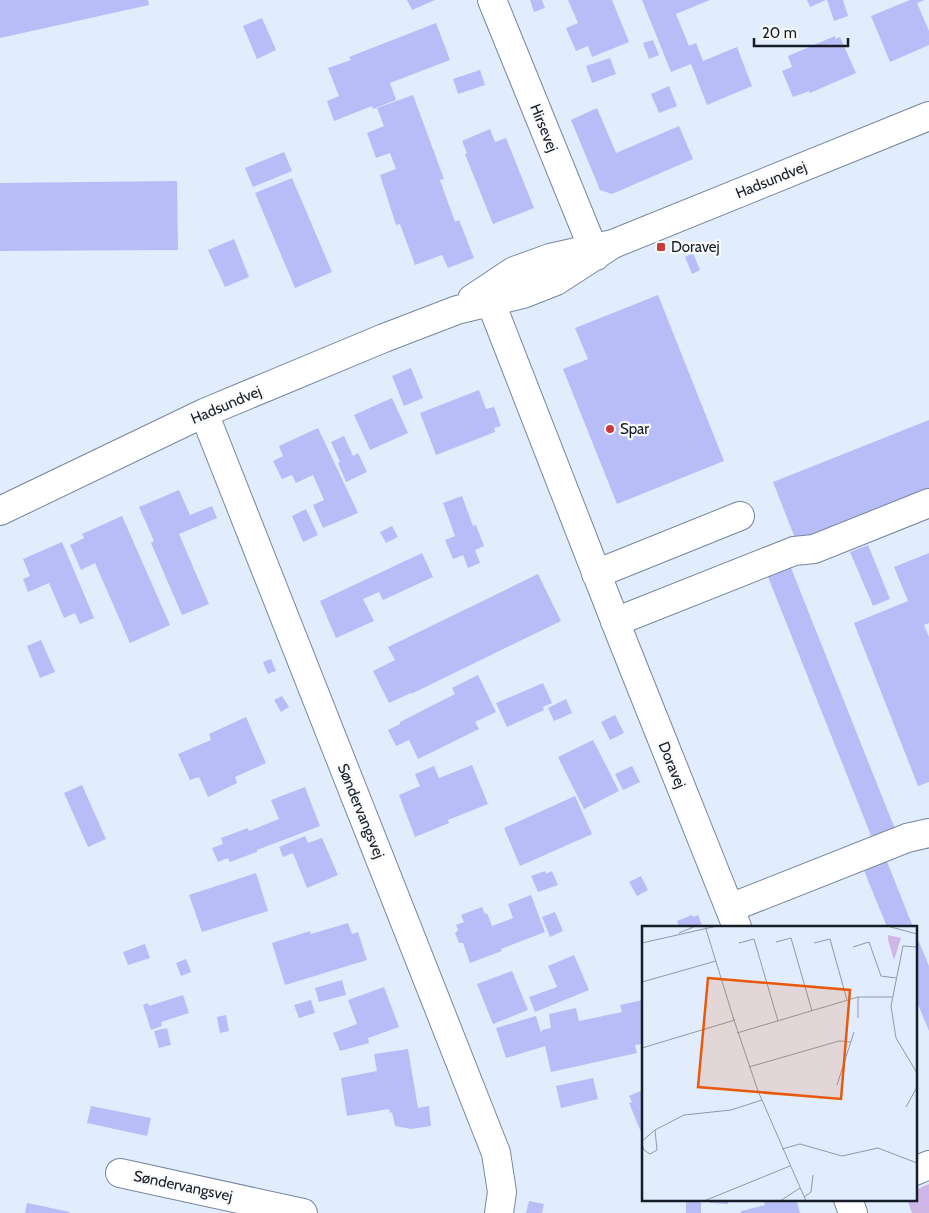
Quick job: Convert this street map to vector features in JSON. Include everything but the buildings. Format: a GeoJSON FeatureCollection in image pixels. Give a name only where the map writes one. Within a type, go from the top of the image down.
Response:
{"type":"FeatureCollection","features":[{"type":"Feature","properties":{"kind":"street","name":"Hirsevej"},"geometry":{"type":"LineString","coordinates":[[492,0],[601,250]]}},
{"type":"Feature","properties":{"kind":"street","name":"Hadsundvej"},"geometry":{"type":"LineString","coordinates":[[0,511],[204,413],[488,296],[514,270],[550,258],[601,250],[929,116]]}},
{"type":"Feature","properties":{"kind":"street","name":"Doravej"},"geometry":{"type":"LineString","coordinates":[[488,296],[596,574],[734,918],[907,838],[929,834]]}},
{"type":"Feature","properties":{"kind":"street","name":"Søndervangsvej"},"geometry":{"type":"LineString","coordinates":[[204,413],[496,1153],[502,1192],[499,1213]]}},
{"type":"Feature","properties":{"kind":"street"},"geometry":{"type":"LineString","coordinates":[[615,622],[794,551],[814,549],[929,503]]}},
{"type":"Feature","properties":{"kind":"street"},"geometry":{"type":"LineString","coordinates":[[596,574],[740,516]]}},
{"type":"Feature","properties":{"kind":"street"},"geometry":{"type":"LineString","coordinates":[[916,1171],[929,1165]]}},
{"type":"Feature","properties":{"kind":"street","name":"Søndervangsvej"},"geometry":{"type":"LineString","coordinates":[[120,1173],[303,1213]]}},
{"type":"Feature","properties":{"kind":"street"},"geometry":{"type":"LineString","coordinates":[[848,1200],[853,1213]]}},
{"type":"Feature","properties":{"kind":"shaded area"},"geometry":{"type":"Polygon","coordinates":[[[929,1184],[929,1213],[912,1213],[907,1200],[916,1200],[916,1190],[929,1184]]]}},
{"type":"Feature","properties":{"kind":"place","name":"Doravej"},"geometry":{"type":"Point","coordinates":[661,247]}},
{"type":"Feature","properties":{"kind":"place","name":"Spar"},"geometry":{"type":"Point","coordinates":[610,429]}}]}
